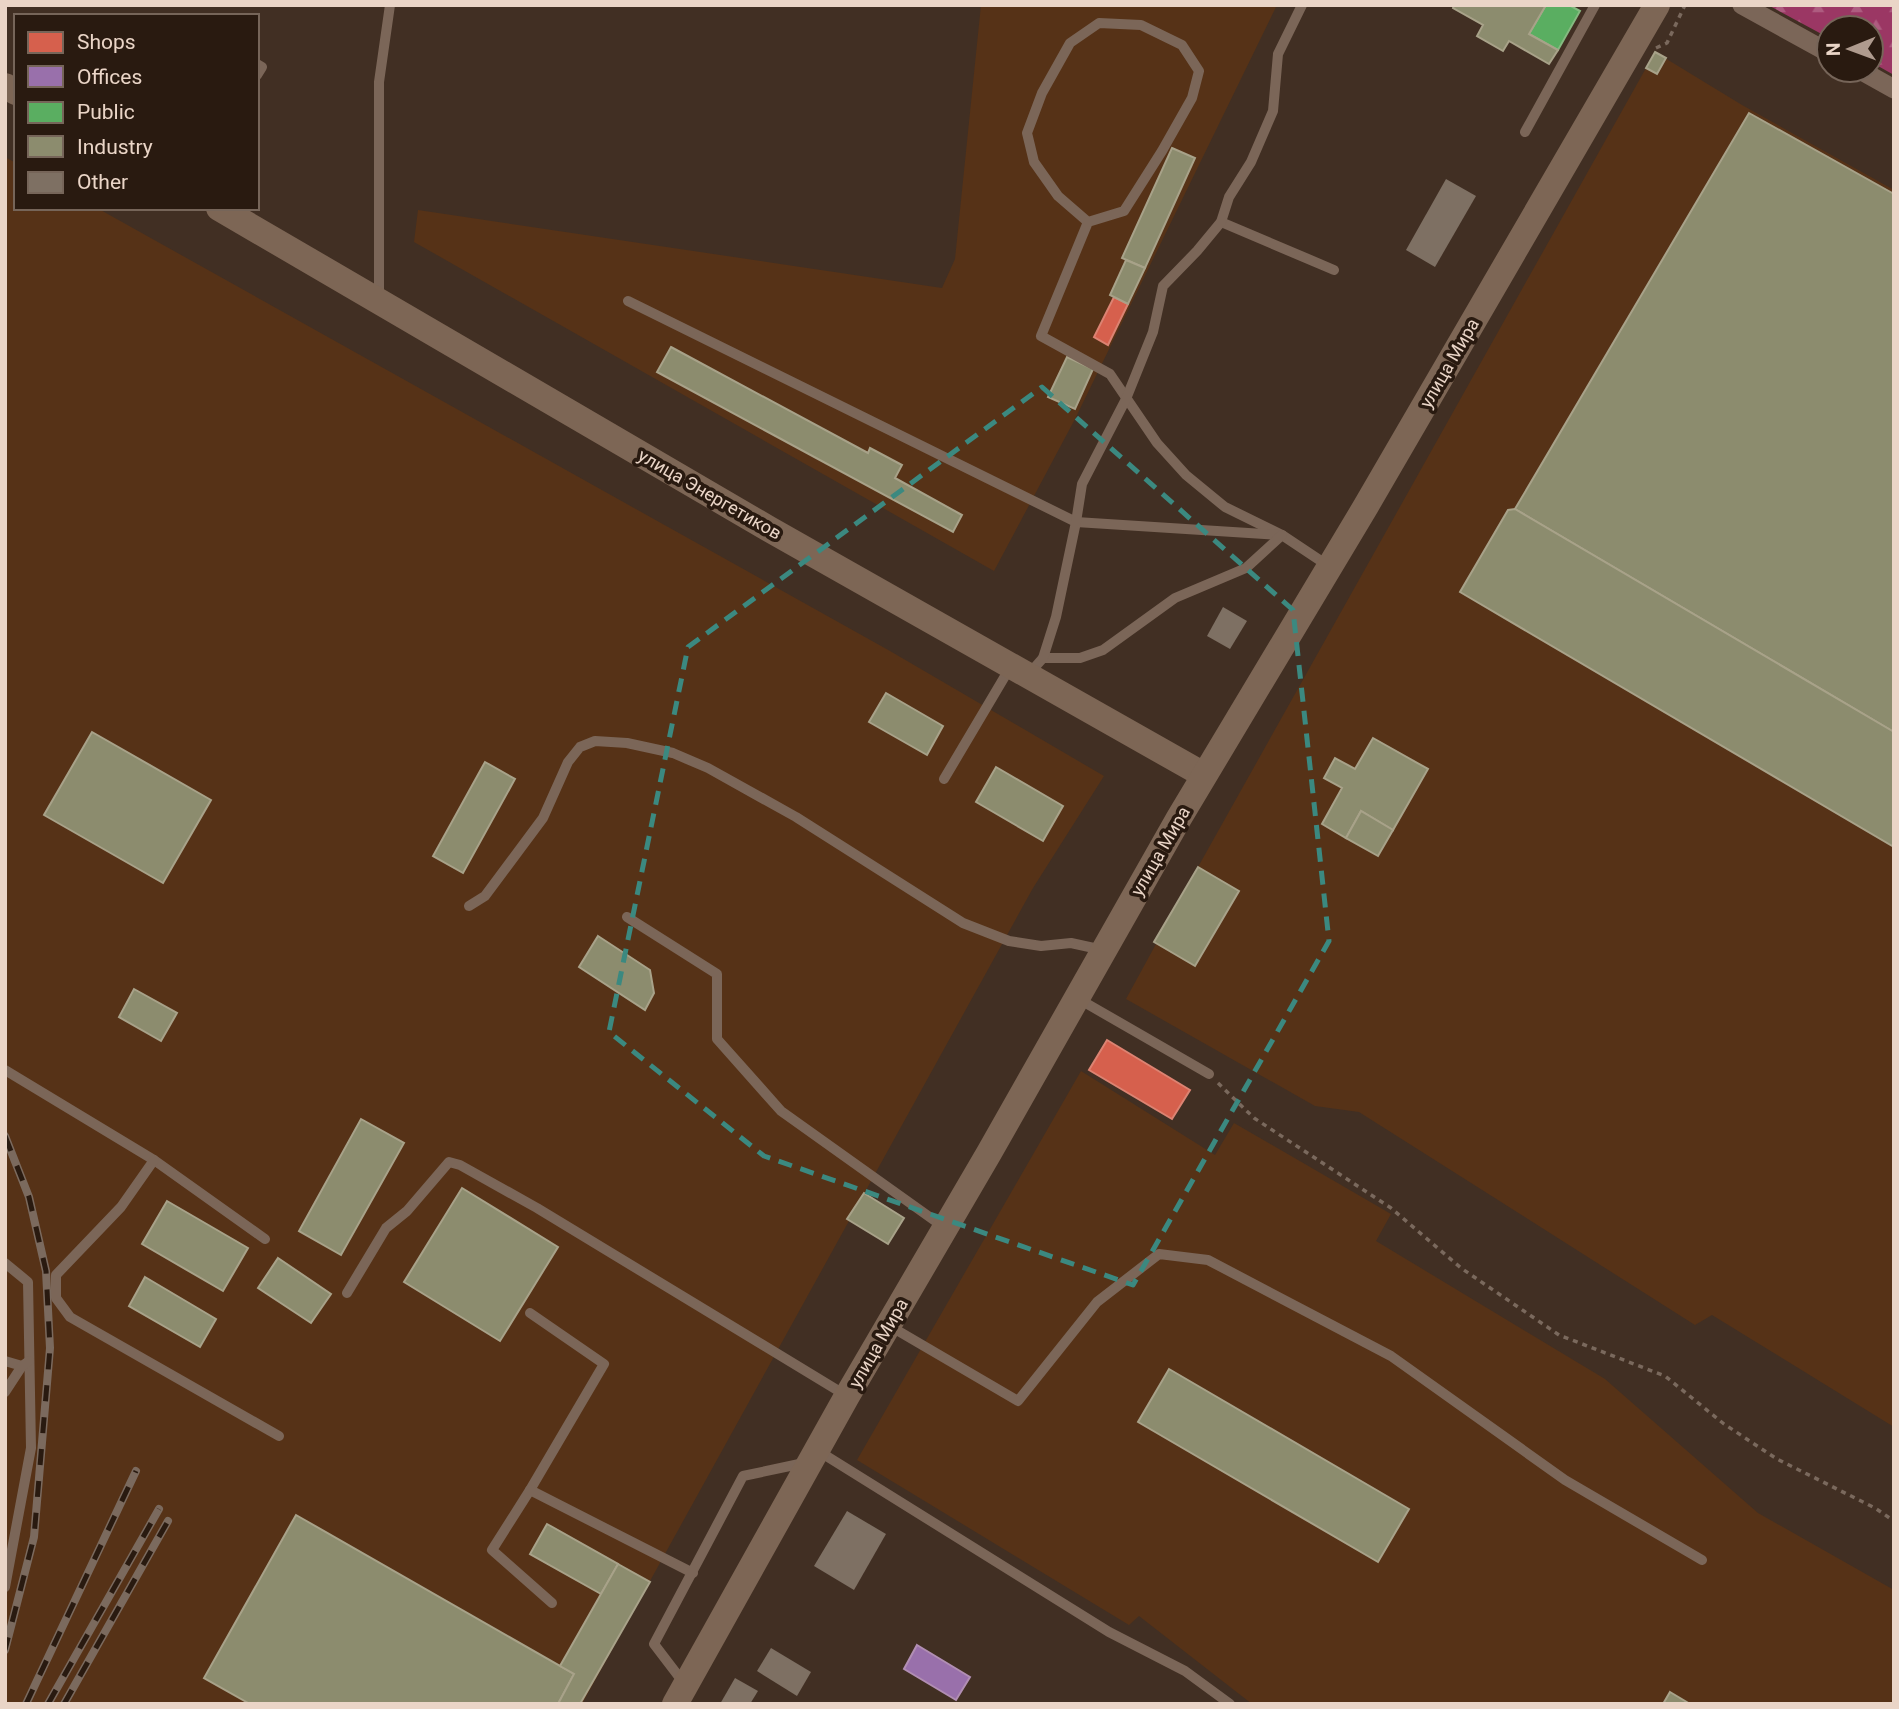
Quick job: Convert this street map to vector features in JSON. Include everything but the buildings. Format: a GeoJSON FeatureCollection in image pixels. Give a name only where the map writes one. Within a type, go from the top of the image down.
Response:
{"type":"FeatureCollection","features":[{"type":"Feature","properties":{"kind":"main road","name":"улица Мира"},"geometry":{"type":"LineString","coordinates":[[680,1694],[1204,775],[1380,482],[1657,5]]}},
{"type":"Feature","properties":{"kind":"main road","name":"улица Энергетиков"},"geometry":{"type":"LineString","coordinates":[[222,210],[769,529],[1027,666],[1204,775]]}},
{"type":"Feature","properties":{"kind":"street"},"geometry":{"type":"LineString","coordinates":[[1742,5],[1815,45]]}},
{"type":"Feature","properties":{"kind":"lane"},"geometry":{"type":"LineString","coordinates":[[379,303],[379,82],[390,5]]}},
{"type":"Feature","properties":{"kind":"lane"},"geometry":{"type":"LineString","coordinates":[[944,779],[1027,666],[1056,617],[1082,484],[1126,399],[1153,332],[1163,286],[1221,222],[1229,197],[1251,162],[1273,111],[1278,54],[1301,5]]}},
{"type":"Feature","properties":{"kind":"lane"},"geometry":{"type":"LineString","coordinates":[[1525,132],[1595,5]]}},
{"type":"Feature","properties":{"kind":"lane"},"geometry":{"type":"LineString","coordinates":[[1099,23],[1141,25],[1182,45],[1199,71],[1192,98],[1124,211],[1088,222],[1058,196],[1034,162],[1027,132],[1042,93],[1070,43],[1099,23]]}},
{"type":"Feature","properties":{"kind":"lane"},"geometry":{"type":"LineString","coordinates":[[1088,222],[1041,336],[1110,374],[1157,443],[1186,475],[1225,507],[1282,535],[1329,566]]}},
{"type":"Feature","properties":{"kind":"lane"},"geometry":{"type":"LineString","coordinates":[[1221,222],[1334,270]]}},
{"type":"Feature","properties":{"kind":"lane"},"geometry":{"type":"LineString","coordinates":[[628,301],[1076,522],[1282,535]]}},
{"type":"Feature","properties":{"kind":"lane"},"geometry":{"type":"LineString","coordinates":[[1027,666],[1080,658],[1103,650],[1175,598],[1246,568],[1282,535]]}},
{"type":"Feature","properties":{"kind":"lane"},"geometry":{"type":"LineString","coordinates":[[469,906],[485,896],[543,818],[568,762],[580,747],[595,741],[626,743],[673,753],[708,768],[796,817],[962,923],[1009,941],[1041,946],[1071,943],[1104,950]]}},
{"type":"Feature","properties":{"kind":"lane"},"geometry":{"type":"LineString","coordinates":[[627,917],[717,975],[717,1040],[781,1111],[945,1228]]}},
{"type":"Feature","properties":{"kind":"lane"},"geometry":{"type":"LineString","coordinates":[[1077,998],[1209,1074]]}},
{"type":"Feature","properties":{"kind":"lane"},"geometry":{"type":"LineString","coordinates":[[5,1070],[153,1160],[265,1239]]}},
{"type":"Feature","properties":{"kind":"lane"},"geometry":{"type":"LineString","coordinates":[[153,1160],[121,1207],[56,1275],[56,1298],[70,1317],[279,1436]]}},
{"type":"Feature","properties":{"kind":"lane"},"geometry":{"type":"LineString","coordinates":[[347,1293],[386,1228],[407,1211],[449,1162],[460,1165],[537,1208],[848,1396]]}},
{"type":"Feature","properties":{"kind":"lane"},"geometry":{"type":"LineString","coordinates":[[888,1325],[1018,1401],[1097,1302],[1159,1254],[1208,1260],[1391,1356],[1565,1480],[1702,1560]]}},
{"type":"Feature","properties":{"kind":"lane"},"geometry":{"type":"LineString","coordinates":[[5,1263],[28,1283],[26,1364],[31,1448],[5,1587]]}},
{"type":"Feature","properties":{"kind":"lane"},"geometry":{"type":"LineString","coordinates":[[530,1313],[604,1364],[492,1550],[552,1603]]}},
{"type":"Feature","properties":{"kind":"lane"},"geometry":{"type":"LineString","coordinates":[[5,1361],[26,1364]]}},
{"type":"Feature","properties":{"kind":"lane"},"geometry":{"type":"LineString","coordinates":[[5,1392],[26,1364]]}},
{"type":"Feature","properties":{"kind":"lane"},"geometry":{"type":"LineString","coordinates":[[680,1694],[654,1644],[743,1476],[814,1456],[1109,1632],[1185,1671],[1230,1704]]}},
{"type":"Feature","properties":{"kind":"lane"},"geometry":{"type":"LineString","coordinates":[[530,1490],[693,1573]]}},
{"type":"Feature","properties":{"kind":"path"},"geometry":{"type":"LineString","coordinates":[[1209,1074],[1254,1118],[1391,1208],[1461,1268],[1559,1335],[1665,1376],[1724,1424],[1777,1459],[1875,1508],[1894,1521]]}},
{"type":"Feature","properties":{"kind":"highlighted area"},"geometry":{"type":"Polygon","coordinates":[[[1042,387],[1293,610],[1329,941],[1133,1285],[764,1156],[609,1032],[688,647],[1042,387]]]}},
{"type":"Feature","properties":{"kind":"shaded area"},"geometry":{"type":"Polygon","coordinates":[[[981,5],[1277,5],[1075,419],[994,571],[414,242],[418,210],[942,288],[955,259],[981,5]]]}},
{"type":"Feature","properties":{"kind":"shaded area"},"geometry":{"type":"Polygon","coordinates":[[[1655,52],[1742,105],[1894,190],[1894,1427],[1712,1315],[1695,1325],[1359,1112],[1315,1106],[1126,999],[1655,52]]]}},
{"type":"Feature","properties":{"kind":"shaded area"},"geometry":{"type":"Polygon","coordinates":[[[5,157],[14,162],[14,210],[101,210],[890,651],[1104,776],[1033,888],[582,1704],[5,1704],[5,157]]]}},
{"type":"Feature","properties":{"kind":"shaded area"},"geometry":{"type":"Polygon","coordinates":[[[1081,1071],[1215,1155],[1234,1123],[1391,1214],[1376,1241],[1605,1379],[1758,1513],[1894,1590],[1894,1704],[1252,1704],[1139,1616],[1129,1625],[857,1460],[1081,1071]]]}},
{"type":"Feature","properties":{"kind":"green space"},"geometry":{"type":"Polygon","coordinates":[[[1768,5],[1894,5],[1894,75],[1885,70],[1885,14],[1815,14],[1815,30],[1768,5]]]}},
{"type":"Feature","properties":{"kind":"railway"},"geometry":{"type":"LineString","coordinates":[[5,1136],[29,1197],[46,1271],[50,1348],[34,1537],[5,1650]]}},
{"type":"Feature","properties":{"kind":"railway"},"geometry":{"type":"LineString","coordinates":[[26,1704],[136,1471]]}},
{"type":"Feature","properties":{"kind":"railway"},"geometry":{"type":"LineString","coordinates":[[48,1704],[159,1509]]}},
{"type":"Feature","properties":{"kind":"railway"},"geometry":{"type":"LineString","coordinates":[[64,1704],[168,1521]]}}]}
